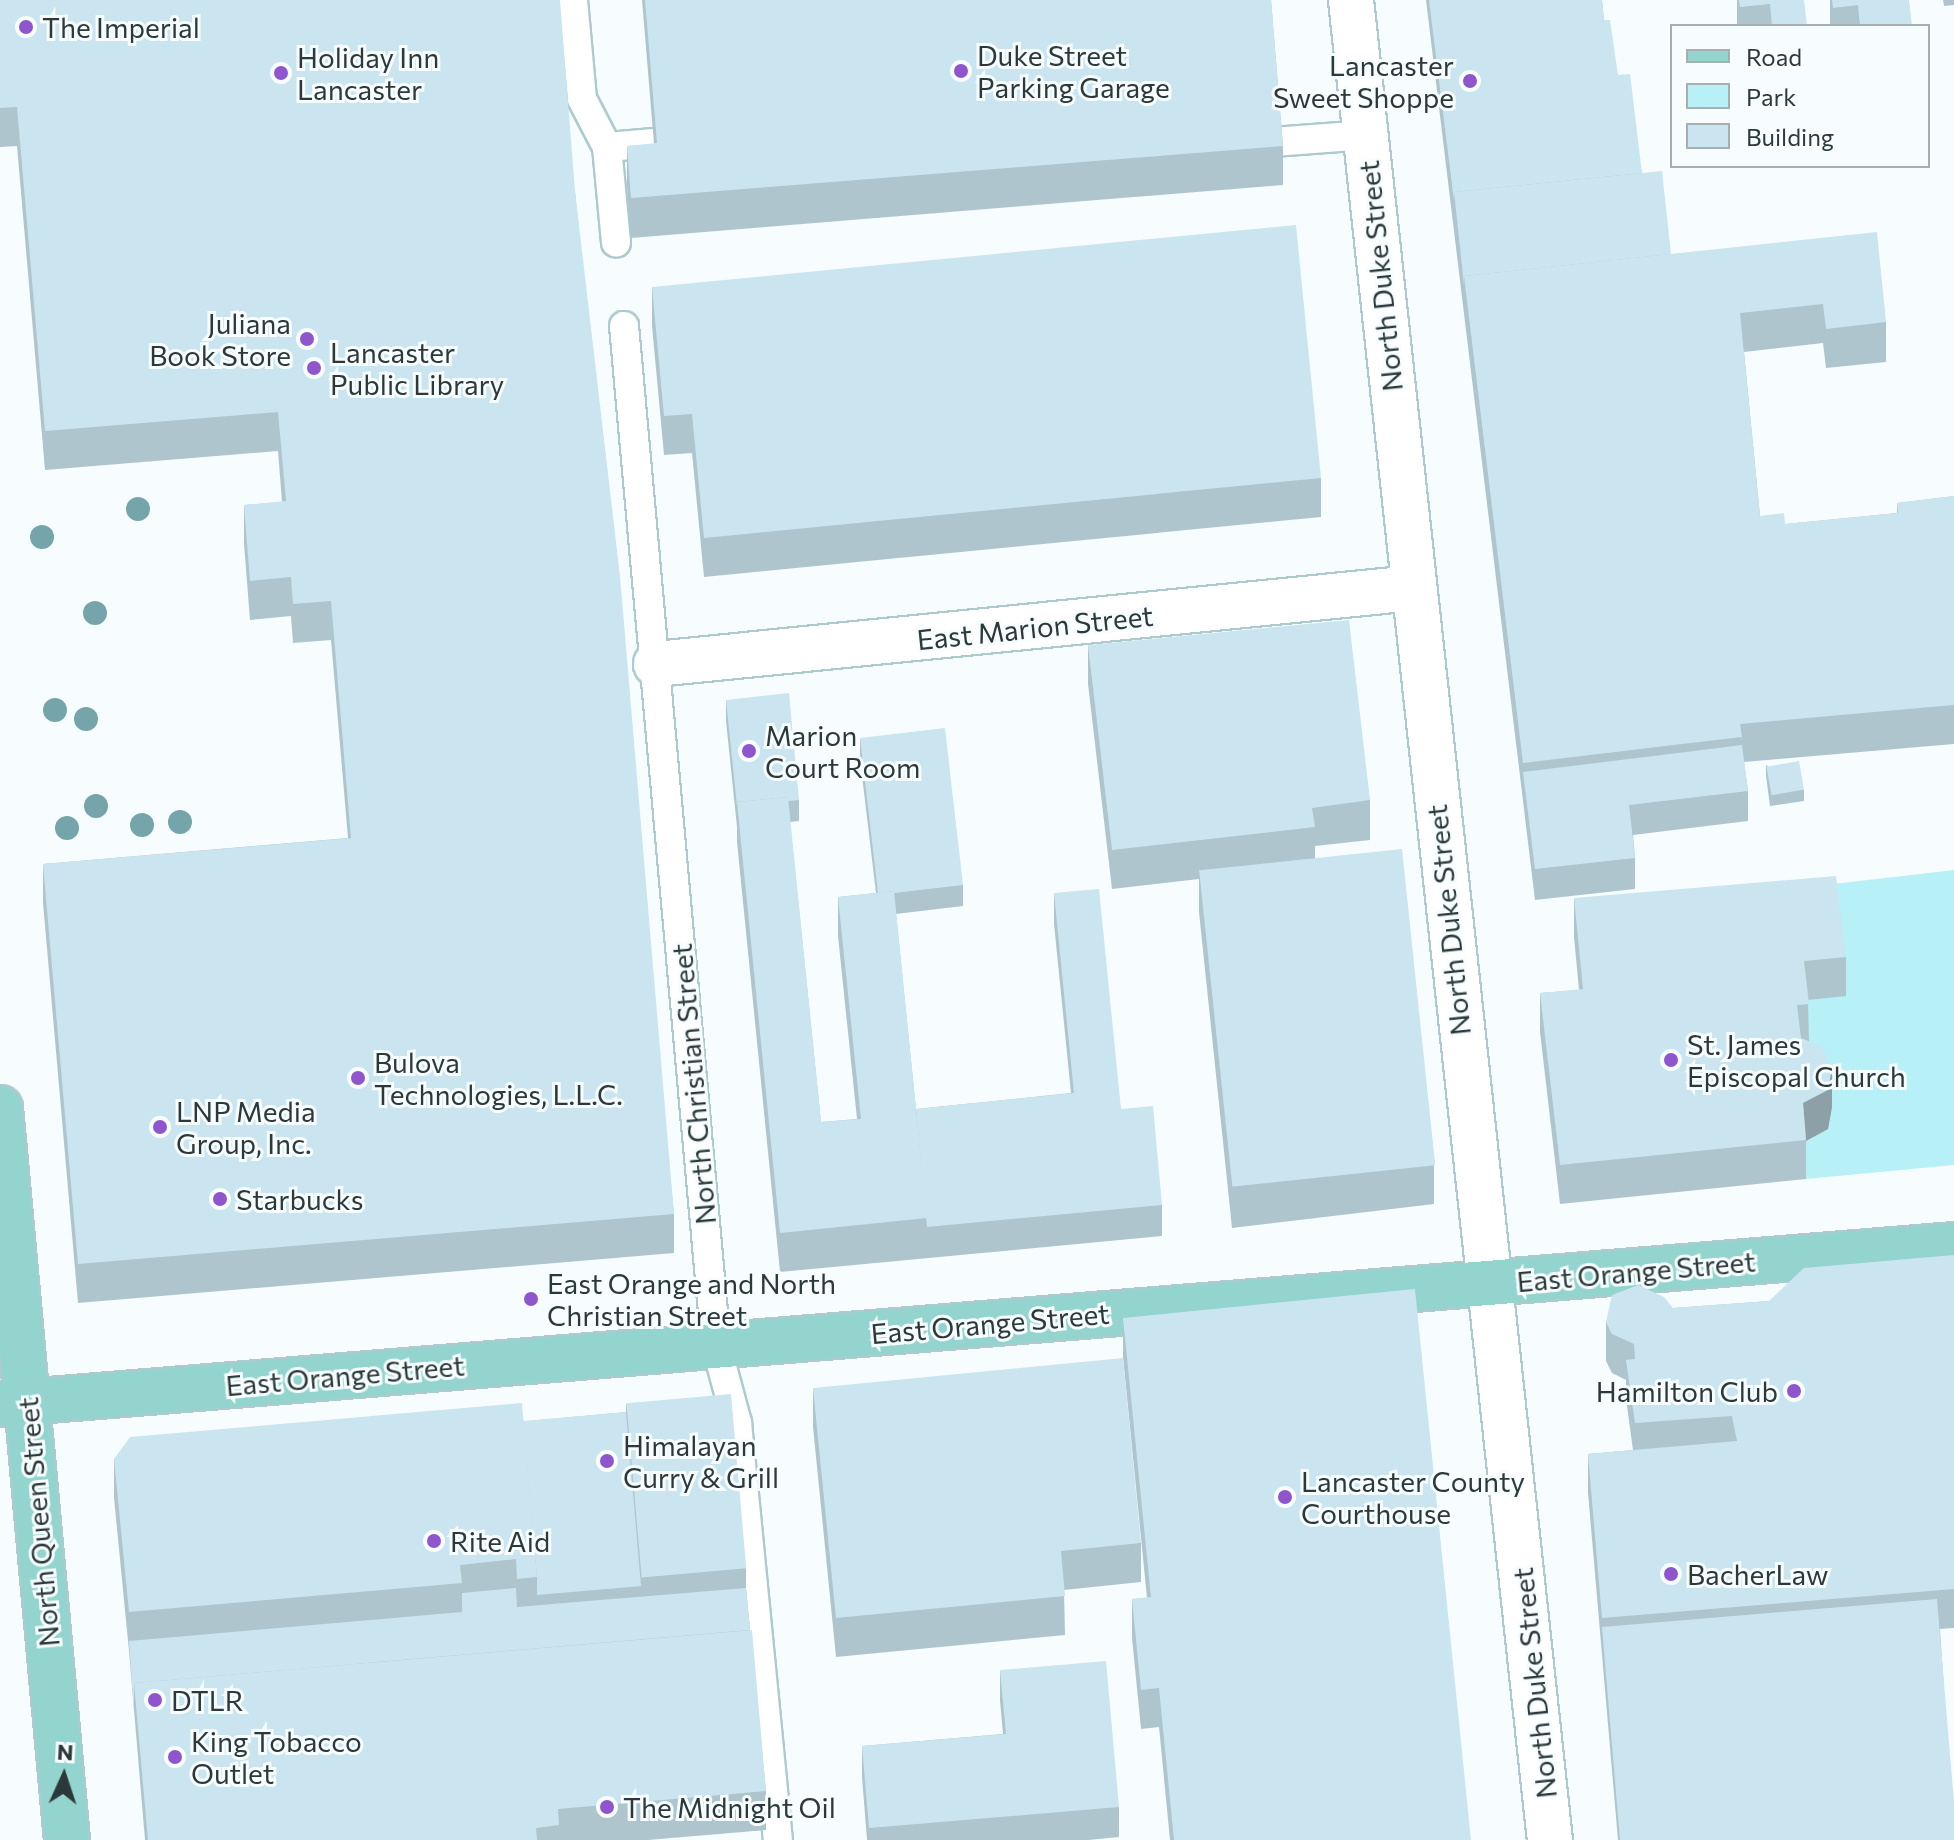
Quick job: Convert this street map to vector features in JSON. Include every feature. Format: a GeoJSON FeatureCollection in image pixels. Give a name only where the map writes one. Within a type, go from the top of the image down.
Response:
{"type":"FeatureCollection","features":[{"type":"Feature","properties":{"kind":"main road","name":"North Duke Street"},"geometry":{"type":"LineString","coordinates":[[1351,0],[1487,1283],[1496,1322],[1550,1840]]}},
{"type":"Feature","properties":{"kind":"main road","name":"East Marion Street"},"geometry":{"type":"LineString","coordinates":[[656,664],[1413,588]]}},
{"type":"Feature","properties":{"kind":"main road","name":"North Queen Street"},"geometry":{"type":"LineString","coordinates":[[0,1108],[13,1403],[67,1840]]}},
{"type":"Feature","properties":{"kind":"main road","name":"East Orange Street"},"geometry":{"type":"LineString","coordinates":[[13,1403],[1954,1245]]}},
{"type":"Feature","properties":{"kind":"lane"},"geometry":{"type":"LineString","coordinates":[[573,0],[582,99],[607,147],[616,243]]}},
{"type":"Feature","properties":{"kind":"lane"},"geometry":{"type":"LineString","coordinates":[[1217,146],[1366,135]]}},
{"type":"Feature","properties":{"kind":"lane"},"geometry":{"type":"LineString","coordinates":[[607,147],[715,137]]}},
{"type":"Feature","properties":{"kind":"lane","name":"North Christian Street"},"geometry":{"type":"LineString","coordinates":[[624,326],[716,1345],[737,1423],[778,1840]]}},
{"type":"Feature","properties":{"kind":"green space"},"geometry":{"type":"Polygon","coordinates":[[[1954,870],[1954,1165],[1806,1179],[1803,1142],[1828,1129],[1832,1107],[1808,1043],[1804,1000],[1846,995],[1833,884],[1954,870]]]}},
{"type":"Feature","properties":{"kind":"building"},"geometry":{"type":"Polygon","coordinates":[[[0,0],[560,0],[575,191],[620,576],[674,1214],[78,1264],[43,864],[351,838],[331,601],[293,604],[291,577],[250,581],[244,505],[286,501],[278,412],[45,431],[17,107],[0,108],[0,0]]]}},
{"type":"Feature","properties":{"kind":"building","name":"Duke Street Parking Garage"},"geometry":{"type":"Polygon","coordinates":[[[645,0],[1271,0],[1283,146],[631,198],[627,146],[657,143],[645,0]]]}},
{"type":"Feature","properties":{"kind":"building"},"geometry":{"type":"Polygon","coordinates":[[[1429,0],[1602,0],[1604,20],[1610,20],[1618,75],[1630,74],[1642,173],[1454,192],[1454,201],[1429,0]]]}},
{"type":"Feature","properties":{"kind":"building"},"geometry":{"type":"Polygon","coordinates":[[[1739,0],[1804,0],[1807,24],[1772,24],[1770,4],[1740,7],[1739,0]]]}},
{"type":"Feature","properties":{"kind":"building"},"geometry":{"type":"Polygon","coordinates":[[[1832,0],[1909,0],[1912,24],[1860,24],[1858,5],[1833,8],[1832,0]]]}},
{"type":"Feature","properties":{"kind":"building"},"geometry":{"type":"Polygon","coordinates":[[[1662,171],[1671,254],[1464,276],[1464,285],[1454,192],[1662,171]]]}},
{"type":"Feature","properties":{"kind":"building"},"geometry":{"type":"Polygon","coordinates":[[[1296,225],[1321,478],[704,538],[692,414],[664,416],[652,287],[1296,225]]]}},
{"type":"Feature","properties":{"kind":"building"},"geometry":{"type":"Polygon","coordinates":[[[1877,232],[1886,322],[1826,329],[1823,304],[1740,313],[1760,516],[1784,513],[1785,524],[1898,513],[1897,503],[1954,496],[1954,705],[1740,724],[1742,737],[1523,763],[1464,276],[1877,232]]]}},
{"type":"Feature","properties":{"kind":"building"},"geometry":{"type":"Polygon","coordinates":[[[1349,620],[1370,800],[1312,808],[1315,827],[1112,850],[1088,645],[1349,620]]]}},
{"type":"Feature","properties":{"kind":"building"},"geometry":{"type":"Polygon","coordinates":[[[789,693],[799,800],[788,801],[788,797],[737,802],[737,806],[726,700],[789,693]]]}},
{"type":"Feature","properties":{"kind":"building"},"geometry":{"type":"Polygon","coordinates":[[[945,728],[963,885],[878,893],[860,738],[945,728]]]}},
{"type":"Feature","properties":{"kind":"building"},"geometry":{"type":"Polygon","coordinates":[[[1742,745],[1748,791],[1629,805],[1635,858],[1535,869],[1523,772],[1742,745]]]}},
{"type":"Feature","properties":{"kind":"building"},"geometry":{"type":"Polygon","coordinates":[[[1799,761],[1804,790],[1772,795],[1767,767],[1799,761]]]}},
{"type":"Feature","properties":{"kind":"building"},"geometry":{"type":"Polygon","coordinates":[[[788,797],[821,1122],[861,1119],[838,897],[894,891],[927,1218],[780,1233],[737,802],[788,797]]]}},
{"type":"Feature","properties":{"kind":"building"},"geometry":{"type":"Polygon","coordinates":[[[1402,849],[1435,1165],[1232,1187],[1199,870],[1402,849]]]}},
{"type":"Feature","properties":{"kind":"building","name":"St. James Episcopal Church"},"geometry":{"type":"Polygon","coordinates":[[[1836,876],[1846,957],[1804,961],[1809,1004],[1797,1005],[1801,1038],[1821,1046],[1832,1068],[1828,1090],[1803,1103],[1806,1140],[1560,1165],[1540,993],[1583,989],[1574,898],[1836,876]]]}},
{"type":"Feature","properties":{"kind":"building"},"geometry":{"type":"Polygon","coordinates":[[[1099,889],[1121,1109],[1153,1106],[1162,1205],[927,1227],[916,1109],[1074,1093],[1054,893],[1099,889]]]}},
{"type":"Feature","properties":{"kind":"building"},"geometry":{"type":"Polygon","coordinates":[[[1954,1255],[1954,1589],[1602,1618],[1588,1454],[1737,1441],[1732,1416],[1635,1423],[1626,1360],[1635,1359],[1634,1344],[1612,1334],[1606,1322],[1612,1295],[1638,1285],[1664,1297],[1673,1308],[1769,1301],[1804,1268],[1954,1255]]]}},
{"type":"Feature","properties":{"kind":"building","name":"Lancaster County Courthouse"},"geometry":{"type":"Polygon","coordinates":[[[1415,1289],[1471,1840],[1174,1840],[1159,1688],[1141,1690],[1132,1599],[1151,1597],[1123,1318],[1415,1289]]]}},
{"type":"Feature","properties":{"kind":"building"},"geometry":{"type":"Polygon","coordinates":[[[1123,1358],[1141,1543],[1061,1551],[1065,1596],[836,1618],[813,1388],[1123,1358]]]}},
{"type":"Feature","properties":{"kind":"building"},"geometry":{"type":"Polygon","coordinates":[[[731,1394],[746,1568],[642,1577],[626,1403],[731,1394]]]}},
{"type":"Feature","properties":{"kind":"building","name":"Rite Aid"},"geometry":{"type":"Polygon","coordinates":[[[522,1403],[537,1577],[517,1579],[516,1559],[460,1565],[462,1583],[129,1612],[114,1459],[130,1437],[522,1403]]]}},
{"type":"Feature","properties":{"kind":"building"},"geometry":{"type":"Polygon","coordinates":[[[626,1412],[641,1586],[537,1595],[523,1421],[626,1412]]]}},
{"type":"Feature","properties":{"kind":"building"},"geometry":{"type":"Polygon","coordinates":[[[516,1588],[517,1607],[746,1588],[750,1630],[134,1683],[134,1711],[129,1641],[462,1612],[462,1593],[516,1588]]]}},
{"type":"Feature","properties":{"kind":"building"},"geometry":{"type":"Polygon","coordinates":[[[1937,1599],[1954,1802],[1954,1840],[1620,1840],[1602,1627],[1937,1599]]]}},
{"type":"Feature","properties":{"kind":"building"},"geometry":{"type":"Polygon","coordinates":[[[752,1630],[766,1791],[558,1809],[559,1825],[536,1828],[537,1840],[148,1840],[134,1683],[752,1630]]]}},
{"type":"Feature","properties":{"kind":"building"},"geometry":{"type":"Polygon","coordinates":[[[1106,1661],[1119,1807],[869,1828],[862,1746],[1006,1734],[1000,1670],[1106,1661]]]}},
{"type":"Feature","properties":{"kind":"place","name":"The Imperial"},"geometry":{"type":"Point","coordinates":[26,27]}},
{"type":"Feature","properties":{"kind":"place","name":"Duke Street Parking Garage"},"geometry":{"type":"Point","coordinates":[961,71]}},
{"type":"Feature","properties":{"kind":"place","name":"Holiday Inn Lancaster"},"geometry":{"type":"Point","coordinates":[281,73]}},
{"type":"Feature","properties":{"kind":"place","name":"Lancaster Sweet Shoppe"},"geometry":{"type":"Point","coordinates":[1470,81]}},
{"type":"Feature","properties":{"kind":"place","name":"Juliana Book Store"},"geometry":{"type":"Point","coordinates":[307,339]}},
{"type":"Feature","properties":{"kind":"place","name":"Lancaster Public Library"},"geometry":{"type":"Point","coordinates":[314,368]}},
{"type":"Feature","properties":{"kind":"place","name":"Marion Court Room"},"geometry":{"type":"Point","coordinates":[749,751]}},
{"type":"Feature","properties":{"kind":"place","name":"St. James Episcopal Church"},"geometry":{"type":"Point","coordinates":[1671,1060]}},
{"type":"Feature","properties":{"kind":"place","name":"Bulova Technologies, L.L.C."},"geometry":{"type":"Point","coordinates":[358,1078]}},
{"type":"Feature","properties":{"kind":"place","name":"LNP Media Group, Inc."},"geometry":{"type":"Point","coordinates":[160,1127]}},
{"type":"Feature","properties":{"kind":"place","name":"Starbucks"},"geometry":{"type":"Point","coordinates":[220,1199]}},
{"type":"Feature","properties":{"kind":"place","name":"East Orange and North Christian Street"},"geometry":{"type":"Point","coordinates":[531,1299]}},
{"type":"Feature","properties":{"kind":"place","name":"Hamilton Club"},"geometry":{"type":"Point","coordinates":[1794,1391]}},
{"type":"Feature","properties":{"kind":"place","name":"Himalayan Curry & Grill"},"geometry":{"type":"Point","coordinates":[607,1461]}},
{"type":"Feature","properties":{"kind":"place","name":"Lancaster County Courthouse"},"geometry":{"type":"Point","coordinates":[1285,1497]}},
{"type":"Feature","properties":{"kind":"place","name":"Rite Aid"},"geometry":{"type":"Point","coordinates":[434,1541]}},
{"type":"Feature","properties":{"kind":"place","name":"BacherLaw"},"geometry":{"type":"Point","coordinates":[1671,1574]}},
{"type":"Feature","properties":{"kind":"place","name":"DTLR"},"geometry":{"type":"Point","coordinates":[155,1700]}},
{"type":"Feature","properties":{"kind":"place","name":"King Tobacco Outlet"},"geometry":{"type":"Point","coordinates":[175,1757]}},
{"type":"Feature","properties":{"kind":"place","name":"The Midnight Oil"},"geometry":{"type":"Point","coordinates":[607,1807]}}]}
